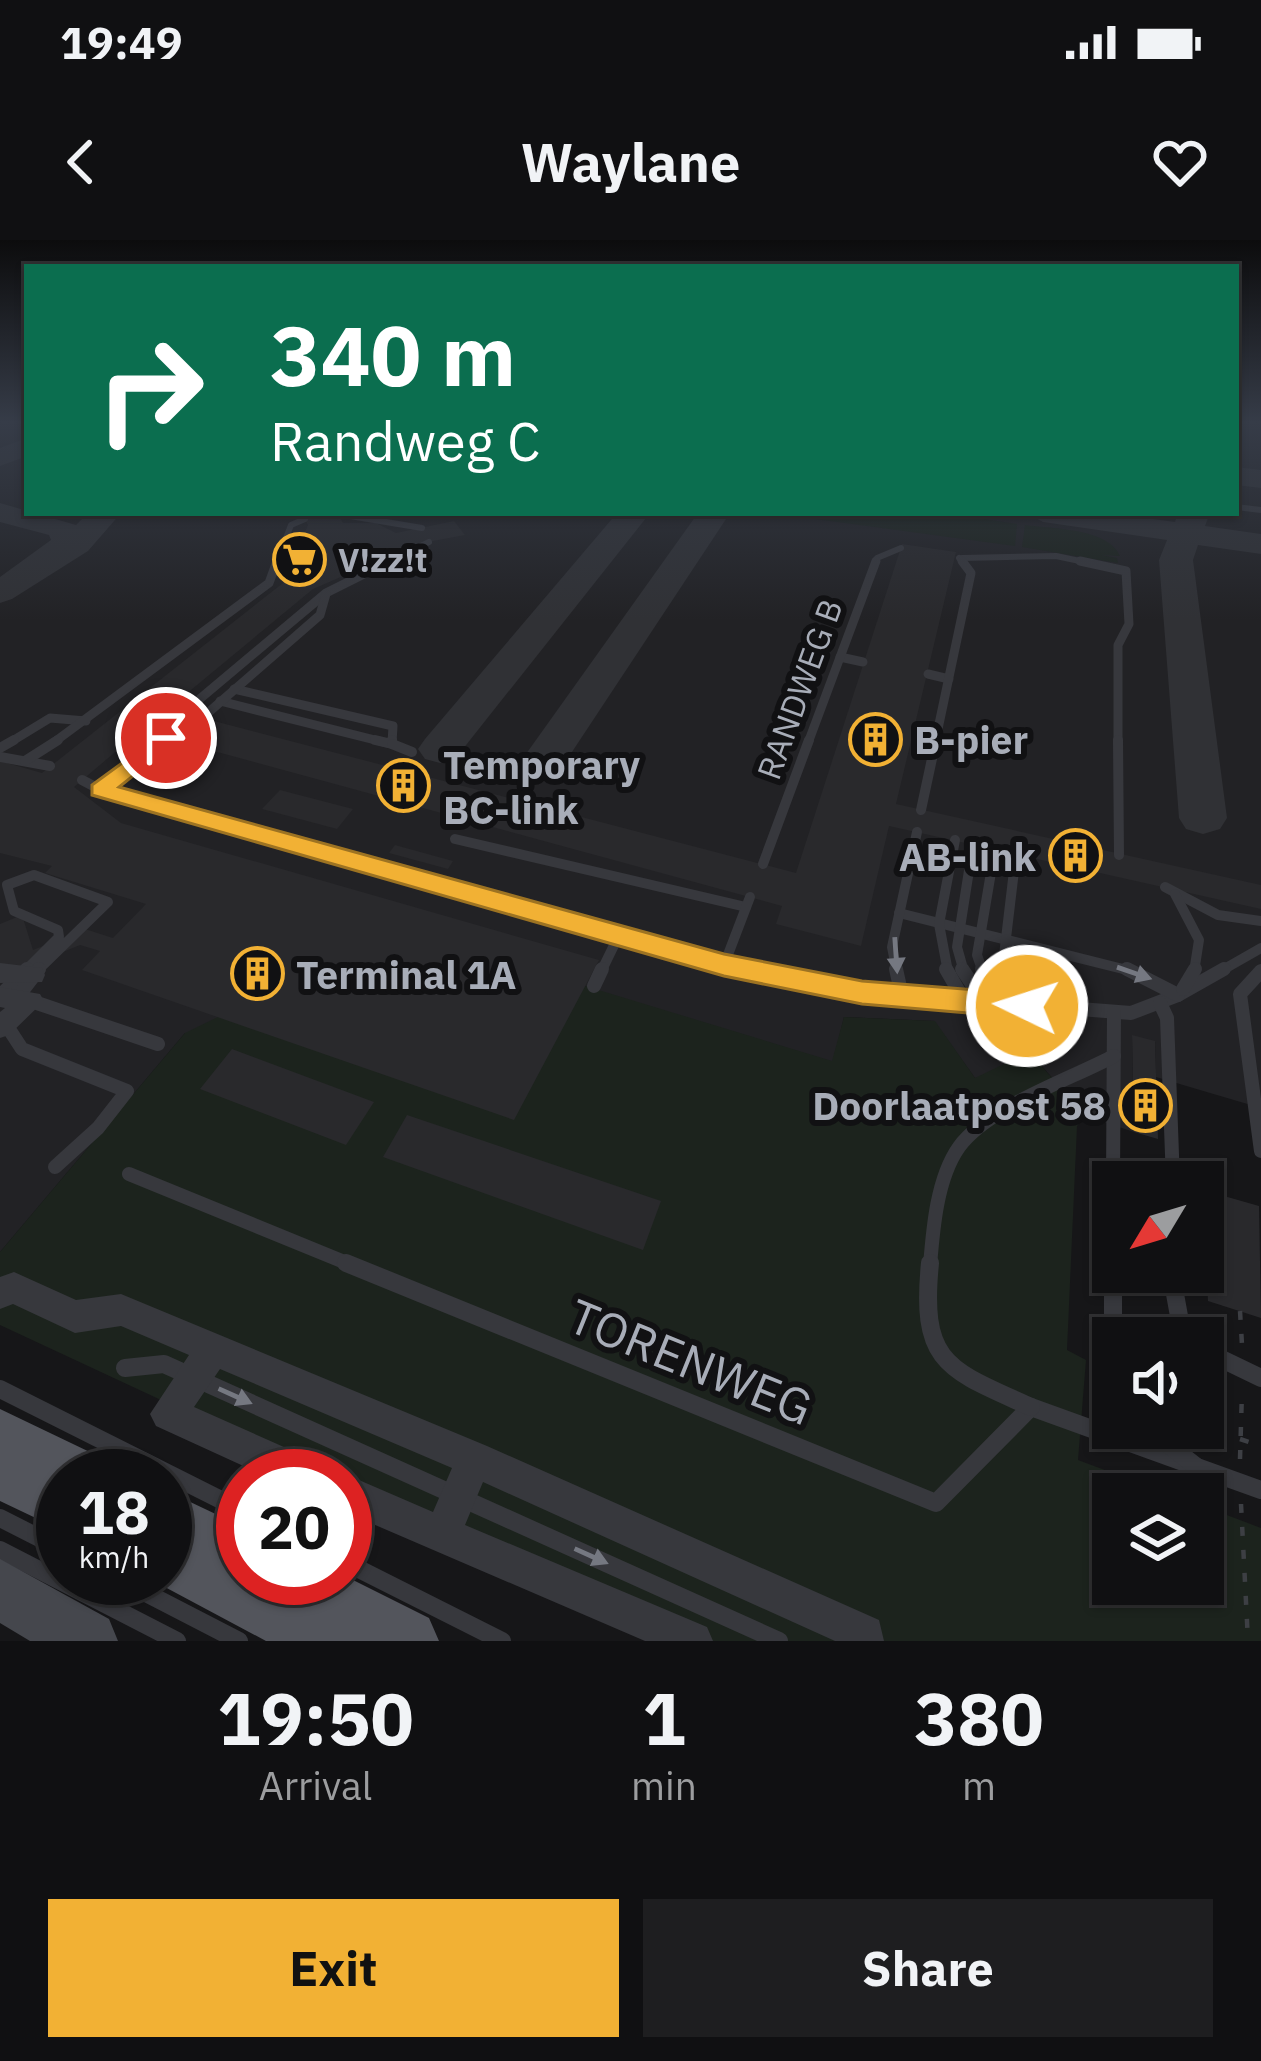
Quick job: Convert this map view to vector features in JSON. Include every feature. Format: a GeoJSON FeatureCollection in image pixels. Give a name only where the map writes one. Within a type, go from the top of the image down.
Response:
{"type":"FeatureCollection","features":[{"type":"Feature","properties":{"kind":"main road"},"geometry":{"type":"LineString","coordinates":[[0,1438],[36,1456]]}},
{"type":"Feature","properties":{"kind":"main road"},"geometry":{"type":"LineString","coordinates":[[0,1469],[36,1488]]}},
{"type":"Feature","properties":{"kind":"main road"},"geometry":{"type":"LineString","coordinates":[[192,1567],[284,1613],[318,1641]]}},
{"type":"Feature","properties":{"kind":"main road"},"geometry":{"type":"LineString","coordinates":[[334,1605],[406,1641]]}},
{"type":"Feature","properties":{"kind":"street"},"geometry":{"type":"LineString","coordinates":[[3,1027],[15,988]]}},
{"type":"Feature","properties":{"kind":"street"},"geometry":{"type":"LineString","coordinates":[[0,1293],[14,1288],[75,1317],[121,1310],[203,1363],[474,1459],[870,1639]]}},
{"type":"Feature","properties":{"kind":"street"},"geometry":{"type":"LineString","coordinates":[[203,1363],[169,1414],[247,1449]]}},
{"type":"Feature","properties":{"kind":"street"},"geometry":{"type":"LineString","coordinates":[[0,1450],[36,1468]]}},
{"type":"Feature","properties":{"kind":"street"},"geometry":{"type":"LineString","coordinates":[[442,1535],[474,1459]]}},
{"type":"Feature","properties":{"kind":"street"},"geometry":{"type":"LineString","coordinates":[[372,1504],[693,1641]]}},
{"type":"Feature","properties":{"kind":"street"},"geometry":{"type":"LineString","coordinates":[[0,1589],[87,1641]]}},
{"type":"Feature","properties":{"kind":"street"},"geometry":{"type":"LineString","coordinates":[[304,1605],[374,1641]]}},
{"type":"Feature","properties":{"kind":"lane"},"geometry":{"type":"LineString","coordinates":[[350,516],[422,528]]}},
{"type":"Feature","properties":{"kind":"lane"},"geometry":{"type":"LineString","coordinates":[[25,761],[275,584],[292,525],[305,519]]}},
{"type":"Feature","properties":{"kind":"lane"},"geometry":{"type":"LineString","coordinates":[[183,713],[326,593],[429,542]]}},
{"type":"Feature","properties":{"kind":"lane","name":"RANDWEG B"},"geometry":{"type":"LineString","coordinates":[[763,864],[877,558],[901,548]]}},
{"type":"Feature","properties":{"kind":"lane"},"geometry":{"type":"LineString","coordinates":[[921,810],[971,573],[959,558],[1056,556],[1126,571],[1129,624],[1118,645],[1118,855]]}},
{"type":"Feature","properties":{"kind":"lane"},"geometry":{"type":"LineString","coordinates":[[312,590],[326,593]]}},
{"type":"Feature","properties":{"kind":"lane"},"geometry":{"type":"LineString","coordinates":[[202,718],[320,615],[326,593]]}},
{"type":"Feature","properties":{"kind":"lane"},"geometry":{"type":"LineString","coordinates":[[840,657],[863,662]]}},
{"type":"Feature","properties":{"kind":"lane"},"geometry":{"type":"LineString","coordinates":[[928,674],[949,679]]}},
{"type":"Feature","properties":{"kind":"lane"},"geometry":{"type":"LineString","coordinates":[[234,689],[393,726],[392,744]]}},
{"type":"Feature","properties":{"kind":"lane"},"geometry":{"type":"LineString","coordinates":[[220,701],[412,752]]}},
{"type":"Feature","properties":{"kind":"lane"},"geometry":{"type":"LineString","coordinates":[[274,715],[287,701]]}},
{"type":"Feature","properties":{"kind":"lane"},"geometry":{"type":"LineString","coordinates":[[328,728],[341,714]]}},
{"type":"Feature","properties":{"kind":"lane"},"geometry":{"type":"LineString","coordinates":[[0,748],[50,718],[87,721]]}},
{"type":"Feature","properties":{"kind":"lane"},"geometry":{"type":"LineString","coordinates":[[100,790],[166,738]]}},
{"type":"Feature","properties":{"kind":"lane"},"geometry":{"type":"LineString","coordinates":[[0,758],[50,766]]}},
{"type":"Feature","properties":{"kind":"lane"},"geometry":{"type":"LineString","coordinates":[[82,780],[100,790],[724,965],[902,996],[1114,1013],[1160,1003],[1261,948]]}},
{"type":"Feature","properties":{"kind":"lane"},"geometry":{"type":"LineString","coordinates":[[902,996],[892,946],[917,832]]}},
{"type":"Feature","properties":{"kind":"lane"},"geometry":{"type":"LineString","coordinates":[[455,839],[748,902],[724,965]]}},
{"type":"Feature","properties":{"kind":"lane"},"geometry":{"type":"LineString","coordinates":[[955,840],[939,923],[940,962],[965,1002]]}},
{"type":"Feature","properties":{"kind":"lane"},"geometry":{"type":"LineString","coordinates":[[974,844],[959,964],[984,1003]]}},
{"type":"Feature","properties":{"kind":"lane"},"geometry":{"type":"LineString","coordinates":[[995,849],[978,969],[1006,1005]]}},
{"type":"Feature","properties":{"kind":"lane"},"geometry":{"type":"LineString","coordinates":[[1016,854],[1000,974],[1027,1006]]}},
{"type":"Feature","properties":{"kind":"lane"},"geometry":{"type":"LineString","coordinates":[[34,874],[107,902],[15,988],[59,937],[58,931],[14,911],[7,885],[34,874]]}},
{"type":"Feature","properties":{"kind":"lane"},"geometry":{"type":"LineString","coordinates":[[1178,995],[1196,974],[1202,938],[1195,918],[1170,891],[1218,915],[1261,921]]}},
{"type":"Feature","properties":{"kind":"lane"},"geometry":{"type":"LineString","coordinates":[[899,913],[1132,970],[1178,995]]}},
{"type":"Feature","properties":{"kind":"lane"},"geometry":{"type":"LineString","coordinates":[[594,986],[618,937]]}},
{"type":"Feature","properties":{"kind":"lane"},"geometry":{"type":"LineString","coordinates":[[1261,971],[1240,994],[1261,1151]]}},
{"type":"Feature","properties":{"kind":"lane"},"geometry":{"type":"LineString","coordinates":[[15,988],[158,1044]]}},
{"type":"Feature","properties":{"kind":"lane"},"geometry":{"type":"LineString","coordinates":[[1160,1003],[1167,1018],[1172,1161]]}},
{"type":"Feature","properties":{"kind":"lane"},"geometry":{"type":"LineString","coordinates":[[1113,1161],[1114,1013]]}},
{"type":"Feature","properties":{"kind":"lane"},"geometry":{"type":"LineString","coordinates":[[3,1027],[22,1049],[127,1091],[98,1128],[55,1166]]}},
{"type":"Feature","properties":{"kind":"lane"},"geometry":{"type":"LineString","coordinates":[[1114,1056],[981,1128],[960,1145],[948,1168],[925,1301],[927,1329],[937,1351],[961,1373],[1030,1407],[1261,1490]]}},
{"type":"Feature","properties":{"kind":"lane","name":"TORENWEG"},"geometry":{"type":"LineString","coordinates":[[128,1174],[936,1503],[1030,1407]]}},
{"type":"Feature","properties":{"kind":"lane"},"geometry":{"type":"LineString","coordinates":[[1224,1360],[1261,1378]]}},
{"type":"Feature","properties":{"kind":"lane"},"geometry":{"type":"LineString","coordinates":[[125,1368],[203,1363],[458,1496],[779,1641]]}},
{"type":"Feature","properties":{"kind":"lane"},"geometry":{"type":"LineString","coordinates":[[0,1390],[216,1498]]}},
{"type":"Feature","properties":{"kind":"lane"},"geometry":{"type":"LineString","coordinates":[[1173,1449],[1196,1467]]}},
{"type":"Feature","properties":{"kind":"lane"},"geometry":{"type":"LineString","coordinates":[[0,1518],[36,1536]]}},
{"type":"Feature","properties":{"kind":"lane"},"geometry":{"type":"LineString","coordinates":[[0,1550],[177,1641]]}},
{"type":"Feature","properties":{"kind":"lane"},"geometry":{"type":"LineString","coordinates":[[372,1576],[502,1641]]}},
{"type":"Feature","properties":{"kind":"lane"},"geometry":{"type":"LineString","coordinates":[[169,1605],[239,1641]]}},
{"type":"Feature","properties":{"kind":"path"},"geometry":{"type":"LineString","coordinates":[[1239,1438],[1261,1446]]}},
{"type":"Feature","properties":{"kind":"shaded area"},"geometry":{"type":"Polygon","coordinates":[[[0,489],[24,489],[24,516],[1239,516],[1239,489],[1261,489],[1261,1108],[1156,1077],[1155,1042],[1132,1037],[1134,1132],[1086,1116],[1039,1063],[975,1078],[934,1021],[844,1017],[833,1062],[582,986],[514,1120],[185,1033],[0,1252],[0,489]]]}},
{"type":"Feature","properties":{"kind":"shaded area"},"geometry":{"type":"Polygon","coordinates":[[[793,516],[963,516],[1017,524],[1015,546],[793,516]]]}},
{"type":"Feature","properties":{"kind":"shaded area"},"geometry":{"type":"Polygon","coordinates":[[[1025,525],[1092,535],[1114,547],[1120,556],[1101,555],[1117,558],[1118,563],[1022,547],[1025,525]]]}},
{"type":"Feature","properties":{"kind":"shaded area"},"geometry":{"type":"Polygon","coordinates":[[[582,985],[832,1061],[844,1017],[935,1021],[975,1078],[1029,1052],[1086,1116],[1077,1126],[1067,1350],[1086,1360],[1078,1460],[1113,1473],[1092,1473],[1092,1605],[1224,1605],[1224,1514],[1261,1528],[1261,1641],[677,1641],[372,1489],[372,1449],[266,1449],[0,1325],[0,1252],[185,1033],[218,1017],[582,985]]]}},
{"type":"Feature","properties":{"kind":"building"},"geometry":{"type":"Polygon","coordinates":[[[304,516],[339,516],[343,523],[376,523],[396,533],[454,521],[465,535],[417,544],[313,589],[168,709],[796,873],[902,544],[956,552],[896,804],[1261,885],[1261,909],[889,826],[861,946],[776,924],[782,906],[140,731],[74,787],[121,823],[599,960],[514,1120],[82,970],[100,951],[80,945],[0,978],[0,924],[22,915],[33,950],[85,929],[113,938],[146,904],[45,873],[52,866],[0,853],[0,761],[42,773],[283,583],[308,525],[304,516]]]}},
{"type":"Feature","properties":{"kind":"building"},"geometry":{"type":"Polygon","coordinates":[[[280,790],[353,809],[337,829],[262,809],[280,790]]]}},
{"type":"Feature","properties":{"kind":"building"},"geometry":{"type":"Polygon","coordinates":[[[395,845],[453,861],[448,869],[389,853],[395,845]]]}},
{"type":"Feature","properties":{"kind":"building","name":"Doorlaatpost 58"},"geometry":{"type":"Polygon","coordinates":[[[1132,1035],[1155,1041],[1158,1139],[1134,1132],[1132,1035]]]}},
{"type":"Feature","properties":{"kind":"building"},"geometry":{"type":"Polygon","coordinates":[[[232,1049],[374,1102],[346,1145],[200,1089],[232,1049]]]}},
{"type":"Feature","properties":{"kind":"building"},"geometry":{"type":"Polygon","coordinates":[[[407,1115],[661,1201],[643,1250],[383,1157],[407,1115]]]}},
{"type":"Feature","properties":{"kind":"building"},"geometry":{"type":"Polygon","coordinates":[[[1224,1196],[1259,1206],[1261,1318],[1208,1301],[1208,1293],[1224,1293],[1224,1196]]]}},
{"type":"Feature","properties":{"kind":"taxiway"},"geometry":{"type":"LineString","coordinates":[[0,512],[63,529],[68,541],[53,558]]}},
{"type":"Feature","properties":{"kind":"taxiway"},"geometry":{"type":"LineString","coordinates":[[53,558],[76,544],[102,516]]}},
{"type":"Feature","properties":{"kind":"taxiway"},"geometry":{"type":"LineString","coordinates":[[440,749],[632,516]]}},
{"type":"Feature","properties":{"kind":"taxiway"},"geometry":{"type":"LineString","coordinates":[[548,754],[712,516]]}},
{"type":"Feature","properties":{"kind":"taxiway"},"geometry":{"type":"LineString","coordinates":[[1064,516],[1186,533]]}},
{"type":"Feature","properties":{"kind":"taxiway"},"geometry":{"type":"LineString","coordinates":[[1186,533],[1193,516]]}},
{"type":"Feature","properties":{"kind":"taxiway"},"geometry":{"type":"LineString","coordinates":[[1186,533],[1261,544]]}},
{"type":"Feature","properties":{"kind":"taxiway"},"geometry":{"type":"LineString","coordinates":[[1186,533],[1176,560],[1203,818]]}},
{"type":"Feature","properties":{"kind":"taxiway"},"geometry":{"type":"LineString","coordinates":[[0,592],[53,558]]}},
{"type":"Feature","properties":{"kind":"place","name":"V!zz!t"},"geometry":{"type":"Point","coordinates":[299,559]}},
{"type":"Feature","properties":{"kind":"place","name":"B-pier"},"geometry":{"type":"Point","coordinates":[875,739]}},
{"type":"Feature","properties":{"kind":"place","name":"Temporary BC-link"},"geometry":{"type":"Point","coordinates":[404,786]}},
{"type":"Feature","properties":{"kind":"place","name":"AB-link"},"geometry":{"type":"Point","coordinates":[1075,856]}},
{"type":"Feature","properties":{"kind":"place","name":"Terminal 1A"},"geometry":{"type":"Point","coordinates":[257,974]}},
{"type":"Feature","properties":{"kind":"place","name":"Doorlaatpost 58"},"geometry":{"type":"Point","coordinates":[1145,1105]}},
{"type":"Feature","properties":{"kind":"route"},"geometry":{"type":"LineString","coordinates":[[166,738],[100,790],[724,965],[862,992],[1027,1006]]}}]}
